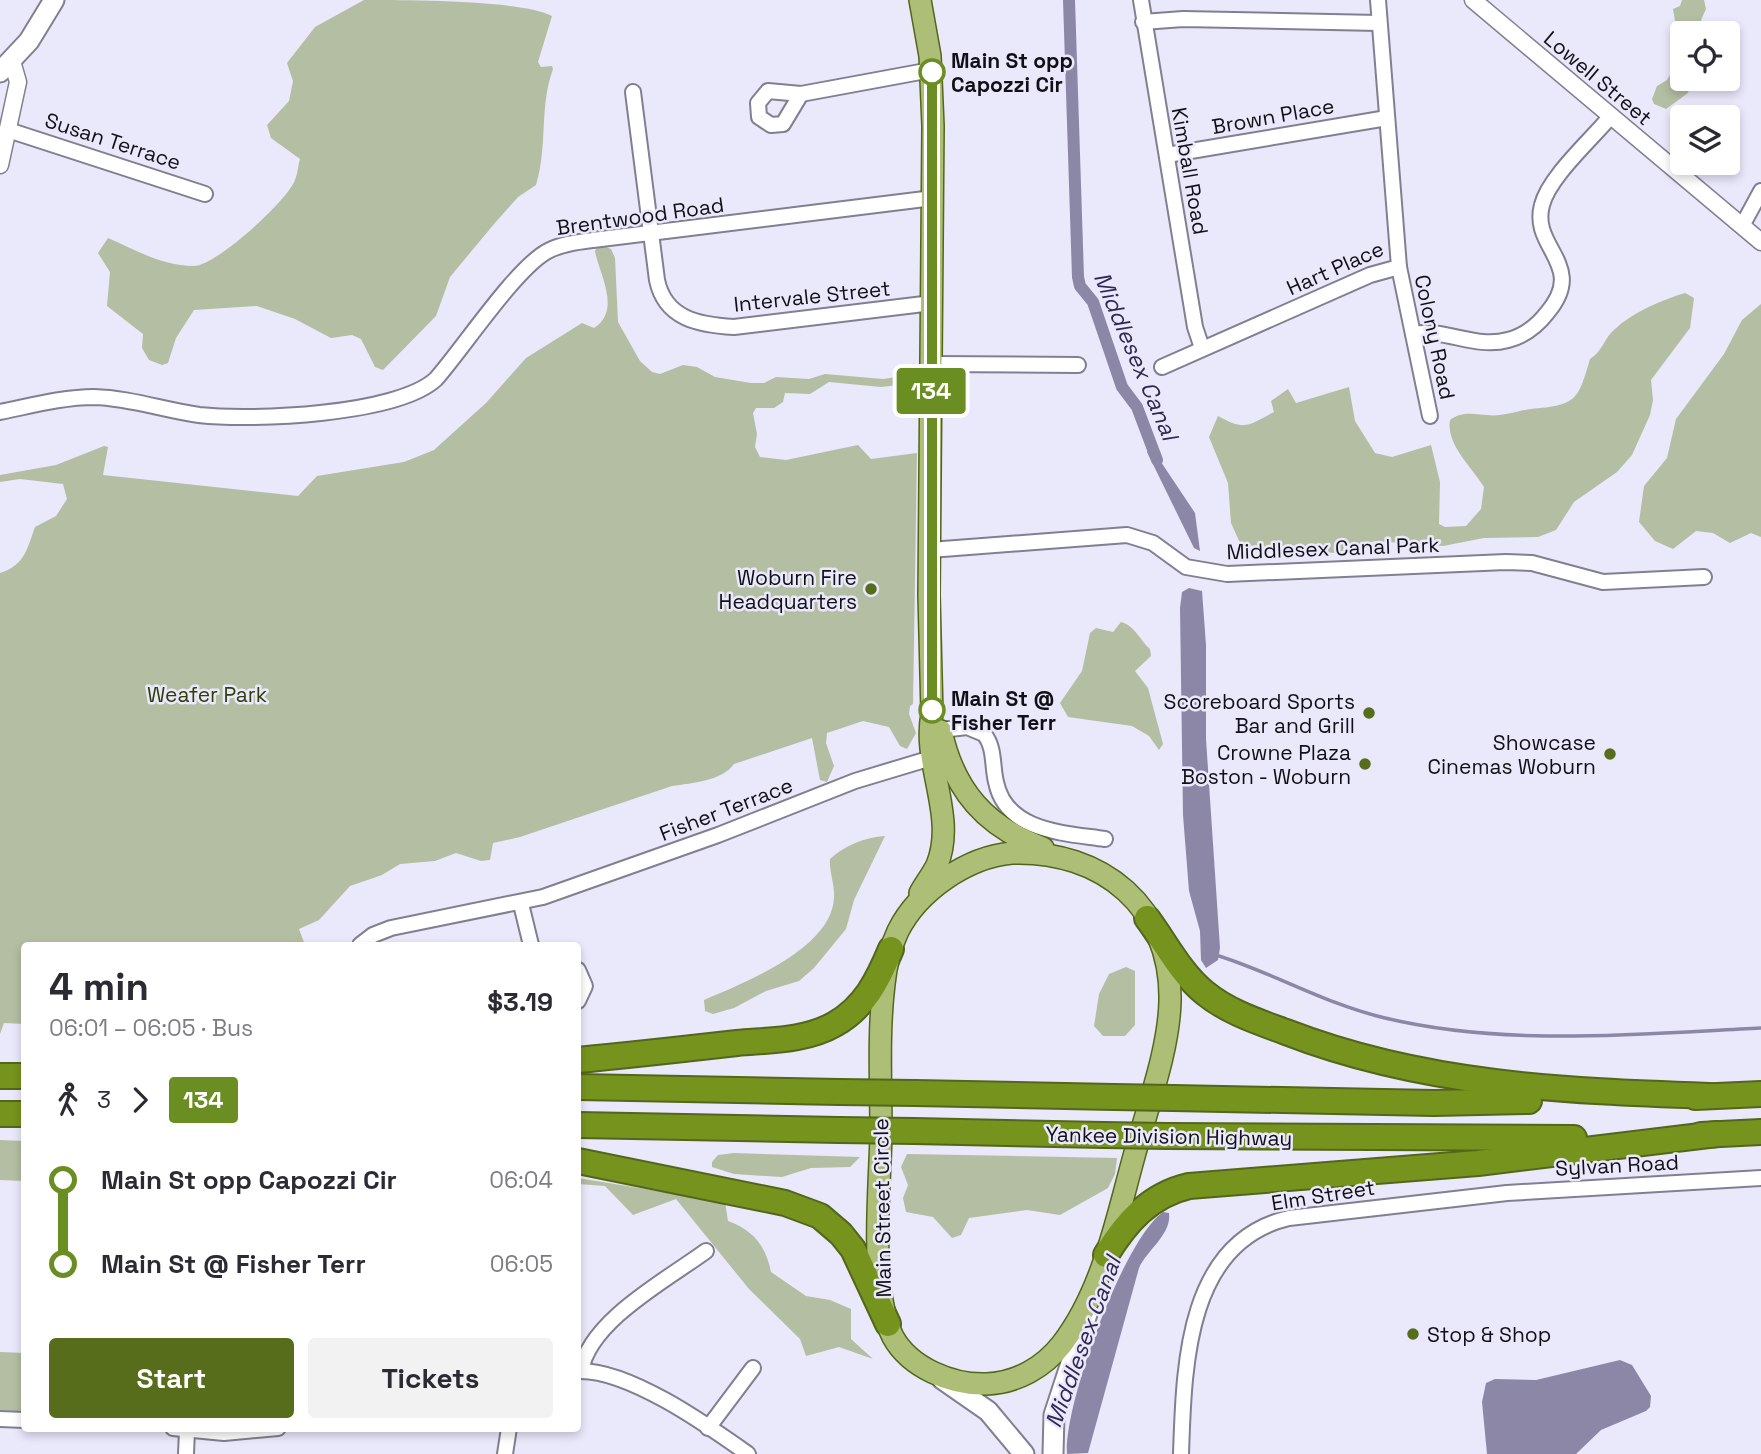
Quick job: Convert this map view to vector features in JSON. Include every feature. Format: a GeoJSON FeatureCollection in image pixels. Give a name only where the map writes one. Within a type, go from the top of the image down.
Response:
{"type":"FeatureCollection","features":[{"type":"Feature","properties":{"kind":"highway"},"geometry":{"type":"LineString","coordinates":[[1147,918],[1189,977],[1209,996],[1238,1012],[1345,1053],[1431,1074],[1510,1086],[1709,1096]]}},
{"type":"Feature","properties":{"kind":"highway"},"geometry":{"type":"LineString","coordinates":[[581,1060],[782,1039],[819,1031],[835,1024],[863,1001],[881,973],[891,949]]}},
{"type":"Feature","properties":{"kind":"highway"},"geometry":{"type":"LineString","coordinates":[[0,1076],[21,1076]]}},
{"type":"Feature","properties":{"kind":"highway","name":"Yankee Division Highway"},"geometry":{"type":"LineString","coordinates":[[581,1087],[1434,1103],[1761,1094]]}},
{"type":"Feature","properties":{"kind":"highway"},"geometry":{"type":"LineString","coordinates":[[0,1114],[21,1114]]}},
{"type":"Feature","properties":{"kind":"highway","name":"Yankee Division Highway"},"geometry":{"type":"LineString","coordinates":[[581,1125],[1439,1140],[1761,1132]]}},
{"type":"Feature","properties":{"kind":"highway"},"geometry":{"type":"LineString","coordinates":[[1105,1255],[1117,1236],[1144,1207],[1168,1192],[1189,1186],[1489,1161],[1717,1134]]}},
{"type":"Feature","properties":{"kind":"highway"},"geometry":{"type":"LineString","coordinates":[[581,1162],[785,1203],[820,1216],[841,1234],[853,1250],[888,1324]]}},
{"type":"Feature","properties":{"kind":"main road"},"geometry":{"type":"LineString","coordinates":[[6,67],[54,0]]}},
{"type":"Feature","properties":{"kind":"main road"},"geometry":{"type":"LineString","coordinates":[[910,912],[936,866],[943,824],[939,756],[933,725],[930,550],[932,70],[919,0]]}},
{"type":"Feature","properties":{"kind":"main road"},"geometry":{"type":"LineString","coordinates":[[939,756],[964,792],[990,821],[1020,839],[1072,858]]}},
{"type":"Feature","properties":{"kind":"main road","name":"Main Street Circle"},"geometry":{"type":"LineString","coordinates":[[1025,853],[1072,858],[1114,881],[1130,895],[1147,918],[1168,970],[1168,1019],[1105,1255],[1095,1285],[1065,1340],[1032,1371],[1006,1382],[984,1384],[957,1381],[929,1371],[903,1351],[888,1324],[880,1282],[883,1000],[891,949],[910,912],[950,876],[986,858],[1025,853]]}},
{"type":"Feature","properties":{"kind":"main road"},"geometry":{"type":"LineString","coordinates":[[1053,1454],[1052,1424],[1056,1406],[1095,1285]]}},
{"type":"Feature","properties":{"kind":"main road"},"geometry":{"type":"LineString","coordinates":[[929,1371],[988,1411],[1024,1454]]}},
{"type":"Feature","properties":{"kind":"street","name":"Kimball Road"},"geometry":{"type":"LineString","coordinates":[[1141,0],[1195,327],[1202,348]]}},
{"type":"Feature","properties":{"kind":"street","name":"Hart Place"},"geometry":{"type":"LineString","coordinates":[[1162,367],[1370,275],[1399,267],[1378,0]]}},
{"type":"Feature","properties":{"kind":"street","name":"Lowell Street"},"geometry":{"type":"LineString","coordinates":[[1473,0],[1761,242]]}},
{"type":"Feature","properties":{"kind":"street"},"geometry":{"type":"LineString","coordinates":[[1143,22],[1183,19],[1379,23]]}},
{"type":"Feature","properties":{"kind":"street"},"geometry":{"type":"LineString","coordinates":[[0,165],[18,82],[6,67]]}},
{"type":"Feature","properties":{"kind":"street"},"geometry":{"type":"LineString","coordinates":[[801,94],[932,70]]}},
{"type":"Feature","properties":{"kind":"street","name":"Intervale Street"},"geometry":{"type":"LineString","coordinates":[[633,92],[657,280],[664,302],[675,314],[697,322],[742,326],[932,303]]}},
{"type":"Feature","properties":{"kind":"street"},"geometry":{"type":"LineString","coordinates":[[1413,334],[1430,332],[1472,342],[1499,342],[1525,333],[1544,316],[1558,298],[1563,277],[1559,262],[1541,227],[1542,203],[1554,183],[1611,117]]}},
{"type":"Feature","properties":{"kind":"street","name":"Brown Place"},"geometry":{"type":"LineString","coordinates":[[1167,155],[1387,118]]}},
{"type":"Feature","properties":{"kind":"street","name":"Susan Terrace"},"geometry":{"type":"LineString","coordinates":[[8,130],[205,194]]}},
{"type":"Feature","properties":{"kind":"street"},"geometry":{"type":"LineString","coordinates":[[1742,226],[1761,191]]}},
{"type":"Feature","properties":{"kind":"street","name":"Brentwood Road"},"geometry":{"type":"LineString","coordinates":[[0,412],[88,397],[132,401],[199,415],[262,416],[321,411],[402,398],[424,389],[436,379],[521,275],[545,253],[570,244],[933,198]]}},
{"type":"Feature","properties":{"kind":"street","name":"Colony Road"},"geometry":{"type":"LineString","coordinates":[[1399,267],[1430,416]]}},
{"type":"Feature","properties":{"kind":"street"},"geometry":{"type":"LineString","coordinates":[[931,364],[1078,365]]}},
{"type":"Feature","properties":{"kind":"street","name":"Middlesex Canal Park"},"geometry":{"type":"LineString","coordinates":[[930,550],[1117,535],[1149,541],[1186,567],[1227,574],[1513,562],[1543,566],[1603,582],[1704,577]]}},
{"type":"Feature","properties":{"kind":"street"},"geometry":{"type":"LineString","coordinates":[[933,725],[967,727],[984,734],[990,746],[1002,799],[1009,809],[1026,822],[1054,831],[1105,839]]}},
{"type":"Feature","properties":{"kind":"street","name":"Fisher Terrace"},"geometry":{"type":"LineString","coordinates":[[365,942],[382,931],[521,904],[660,856],[855,781],[939,756]]}},
{"type":"Feature","properties":{"kind":"street"},"geometry":{"type":"LineString","coordinates":[[521,904],[530,942]]}},
{"type":"Feature","properties":{"kind":"street"},"geometry":{"type":"LineString","coordinates":[[581,977],[585,986],[581,995]]}},
{"type":"Feature","properties":{"kind":"street","name":"Sylvan Road"},"geometry":{"type":"LineString","coordinates":[[1475,1196],[1761,1178]]}},
{"type":"Feature","properties":{"kind":"street","name":"Elm Street"},"geometry":{"type":"LineString","coordinates":[[1181,1454],[1184,1375],[1190,1335],[1214,1274],[1241,1240],[1259,1228],[1289,1218],[1475,1196]]}},
{"type":"Feature","properties":{"kind":"street"},"geometry":{"type":"LineString","coordinates":[[581,1366],[587,1351],[605,1328],[653,1288],[706,1251]]}},
{"type":"Feature","properties":{"kind":"street"},"geometry":{"type":"LineString","coordinates":[[708,1428],[753,1368]]}},
{"type":"Feature","properties":{"kind":"street"},"geometry":{"type":"LineString","coordinates":[[581,1371],[600,1372],[625,1380],[748,1454]]}},
{"type":"Feature","properties":{"kind":"street"},"geometry":{"type":"LineString","coordinates":[[0,1419],[21,1420]]}},
{"type":"Feature","properties":{"kind":"street"},"geometry":{"type":"LineString","coordinates":[[181,1432],[186,1454]]}},
{"type":"Feature","properties":{"kind":"street"},"geometry":{"type":"LineString","coordinates":[[213,1432],[235,1432]]}},
{"type":"Feature","properties":{"kind":"street"},"geometry":{"type":"LineString","coordinates":[[505,1454],[508,1432]]}},
{"type":"Feature","properties":{"kind":"green space"},"geometry":{"type":"Polygon","coordinates":[[[364,0],[491,4],[552,16],[538,62],[541,67],[552,66],[553,69],[546,98],[542,156],[536,185],[518,197],[450,277],[436,316],[383,370],[375,367],[361,339],[352,335],[331,338],[295,319],[257,306],[194,310],[176,338],[168,363],[162,365],[149,360],[142,348],[143,334],[107,306],[110,272],[98,253],[108,238],[160,260],[194,266],[204,263],[234,244],[266,216],[290,189],[300,159],[271,138],[267,125],[289,101],[293,81],[287,63],[315,27],[364,0]]]}},
{"type":"Feature","properties":{"kind":"green space"},"geometry":{"type":"Polygon","coordinates":[[[1682,0],[1704,0],[1706,9],[1702,21],[1675,21],[1673,9],[1680,6],[1682,0]]]}},
{"type":"Feature","properties":{"kind":"green space"},"geometry":{"type":"Polygon","coordinates":[[[1670,75],[1670,91],[1689,91],[1666,109],[1654,104],[1652,99],[1657,86],[1670,75]]]}},
{"type":"Feature","properties":{"kind":"green space","name":"Weafer Park"},"geometry":{"type":"Polygon","coordinates":[[[599,244],[611,249],[615,258],[618,322],[640,361],[652,372],[660,374],[683,365],[697,367],[715,377],[751,383],[764,383],[776,377],[809,379],[825,374],[883,379],[903,376],[914,363],[916,378],[899,385],[881,387],[829,382],[810,394],[785,393],[783,402],[774,408],[756,408],[753,413],[757,434],[755,447],[760,457],[786,460],[858,445],[871,459],[917,453],[913,704],[909,714],[916,733],[907,749],[900,746],[889,727],[863,721],[827,733],[826,743],[834,766],[827,782],[820,780],[812,738],[734,764],[714,778],[672,786],[520,837],[493,843],[490,860],[481,861],[456,853],[435,861],[400,864],[382,875],[350,886],[319,920],[299,929],[304,942],[21,942],[21,1024],[4,1023],[0,1034],[0,573],[20,561],[35,527],[56,516],[67,499],[63,484],[20,479],[0,482],[0,475],[56,465],[104,446],[108,447],[103,475],[298,496],[317,476],[404,462],[434,450],[486,403],[526,358],[582,323],[594,328],[602,320],[607,312],[608,302],[595,251],[599,244]]]}},
{"type":"Feature","properties":{"kind":"green space"},"geometry":{"type":"Polygon","coordinates":[[[1685,293],[1694,298],[1690,328],[1651,380],[1653,400],[1650,415],[1632,455],[1617,472],[1574,502],[1556,530],[1538,537],[1484,538],[1443,546],[1375,541],[1336,553],[1262,548],[1240,543],[1231,523],[1228,483],[1209,437],[1218,416],[1234,424],[1246,425],[1274,412],[1271,401],[1288,389],[1296,403],[1349,387],[1355,421],[1375,453],[1392,457],[1431,445],[1440,482],[1439,524],[1445,527],[1466,526],[1481,509],[1484,487],[1456,447],[1450,420],[1463,414],[1499,415],[1566,402],[1578,392],[1590,359],[1615,329],[1648,307],[1685,293]]]}},
{"type":"Feature","properties":{"kind":"green space"},"geometry":{"type":"Polygon","coordinates":[[[1761,304],[1761,537],[1751,533],[1730,543],[1713,533],[1696,531],[1673,549],[1655,541],[1639,522],[1644,486],[1667,458],[1676,419],[1724,354],[1742,320],[1761,304]]]}},
{"type":"Feature","properties":{"kind":"green space"},"geometry":{"type":"Polygon","coordinates":[[[1121,622],[1133,629],[1150,649],[1151,656],[1135,671],[1148,688],[1163,744],[1159,750],[1149,736],[1132,726],[1068,717],[1060,703],[1082,671],[1090,633],[1096,628],[1113,632],[1121,622]]]}},
{"type":"Feature","properties":{"kind":"green space"},"geometry":{"type":"Polygon","coordinates":[[[885,836],[854,900],[846,929],[814,968],[799,981],[766,991],[734,1008],[713,1014],[705,1011],[704,1000],[762,973],[803,948],[819,932],[830,915],[834,888],[830,859],[855,843],[885,836]]]}},
{"type":"Feature","properties":{"kind":"green space"},"geometry":{"type":"Polygon","coordinates":[[[1126,967],[1135,971],[1135,1025],[1125,1036],[1103,1036],[1094,1026],[1099,994],[1109,974],[1126,967]]]}},
{"type":"Feature","properties":{"kind":"green space"},"geometry":{"type":"Polygon","coordinates":[[[0,1140],[21,1141],[21,1181],[0,1180],[0,1140]]]}},
{"type":"Feature","properties":{"kind":"green space"},"geometry":{"type":"Polygon","coordinates":[[[734,1153],[860,1157],[850,1167],[811,1168],[782,1177],[734,1174],[712,1167],[712,1162],[718,1155],[734,1153]]]}},
{"type":"Feature","properties":{"kind":"green space"},"geometry":{"type":"Polygon","coordinates":[[[907,1154],[1117,1158],[1115,1174],[1108,1188],[1060,1215],[1027,1210],[969,1218],[961,1235],[952,1238],[933,1217],[906,1212],[903,1198],[908,1185],[901,1167],[907,1154]]]}},
{"type":"Feature","properties":{"kind":"green space"},"geometry":{"type":"Polygon","coordinates":[[[581,1178],[725,1202],[728,1221],[745,1229],[757,1240],[766,1254],[771,1272],[806,1296],[830,1300],[851,1309],[851,1339],[873,1359],[839,1347],[806,1356],[800,1339],[749,1289],[676,1199],[633,1215],[605,1186],[581,1184],[581,1178]]]}},
{"type":"Feature","properties":{"kind":"green space"},"geometry":{"type":"Polygon","coordinates":[[[0,1352],[21,1353],[21,1412],[0,1410],[0,1352]]]}},
{"type":"Feature","properties":{"kind":"shaded area","name":"Middlesex Canal"},"geometry":{"type":"Polygon","coordinates":[[[1151,447],[1195,513],[1200,551],[1194,548],[1147,452],[1151,447]]]}},
{"type":"Feature","properties":{"kind":"shaded area"},"geometry":{"type":"Polygon","coordinates":[[[1189,588],[1202,591],[1206,645],[1206,739],[1220,948],[1218,960],[1206,968],[1201,960],[1200,931],[1189,891],[1183,815],[1180,608],[1182,592],[1189,588]]]}},
{"type":"Feature","properties":{"kind":"shaded area","name":"Middlesex Canal"},"geometry":{"type":"Polygon","coordinates":[[[1163,1212],[1169,1213],[1167,1228],[1139,1268],[1088,1453],[1067,1454],[1075,1399],[1099,1325],[1131,1255],[1147,1229],[1163,1212]]]}},
{"type":"Feature","properties":{"kind":"shaded area"},"geometry":{"type":"Polygon","coordinates":[[[1620,1360],[1632,1365],[1651,1396],[1650,1407],[1646,1411],[1601,1430],[1576,1454],[1487,1454],[1482,1402],[1486,1383],[1495,1379],[1536,1380],[1620,1360]]]}},
{"type":"Feature","properties":{"kind":"waterway","name":"Middlesex Canal"},"geometry":{"type":"LineString","coordinates":[[1069,0],[1078,277],[1080,286],[1093,302],[1122,387],[1137,407],[1157,460]]}},
{"type":"Feature","properties":{"kind":"waterway"},"geometry":{"type":"LineString","coordinates":[[1216,955],[1363,1012],[1431,1027],[1478,1033],[1572,1036],[1761,1028]]}},
{"type":"Feature","properties":{"kind":"bus line","name":"134"},"geometry":{"type":"LineString","coordinates":[[932,72],[929,595],[932,710]]}},
{"type":"Feature","properties":{"kind":"place","name":"Main St opp Capozzi Cir"},"geometry":{"type":"Point","coordinates":[932,72]}},
{"type":"Feature","properties":{"kind":"place","name":"Woburn Fire Headquarters"},"geometry":{"type":"Point","coordinates":[871,589]}},
{"type":"Feature","properties":{"kind":"place","name":"Main St @ Fisher Terr"},"geometry":{"type":"Point","coordinates":[932,710]}},
{"type":"Feature","properties":{"kind":"place","name":"Scoreboard Sports Bar and Grill"},"geometry":{"type":"Point","coordinates":[1369,713]}},
{"type":"Feature","properties":{"kind":"place","name":"Showcase Cinemas Woburn"},"geometry":{"type":"Point","coordinates":[1610,754]}},
{"type":"Feature","properties":{"kind":"place","name":"Crowne Plaza Boston - Woburn"},"geometry":{"type":"Point","coordinates":[1365,764]}},
{"type":"Feature","properties":{"kind":"place","name":"Stop & Shop"},"geometry":{"type":"Point","coordinates":[1413,1334]}}]}
